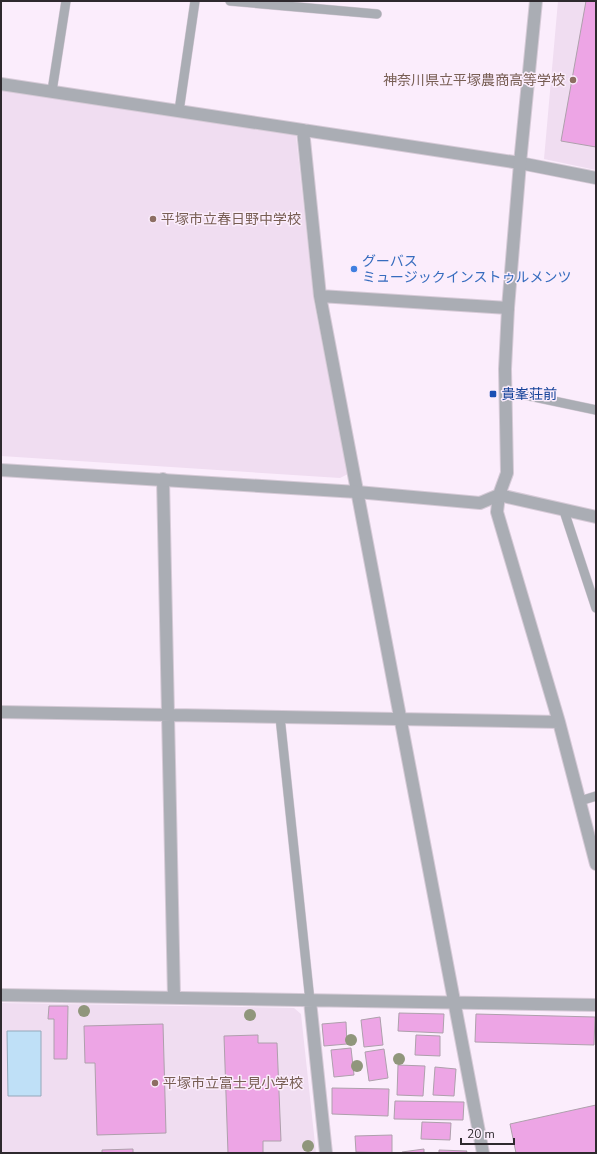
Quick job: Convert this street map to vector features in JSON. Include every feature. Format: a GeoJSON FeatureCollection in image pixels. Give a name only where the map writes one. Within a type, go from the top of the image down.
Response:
{"type":"FeatureCollection","features":[{"type":"Feature","properties":{"kind":"street"},"geometry":{"type":"LineString","coordinates":[[536,1],[520,163],[508,308],[505,369],[507,473],[499,495],[497,512],[559,722],[596,864]]}},
{"type":"Feature","properties":{"kind":"street"},"geometry":{"type":"LineString","coordinates":[[1,84],[520,163],[596,178]]}},
{"type":"Feature","properties":{"kind":"street"},"geometry":{"type":"LineString","coordinates":[[303,130],[320,296],[484,1153]]}},
{"type":"Feature","properties":{"kind":"street"},"geometry":{"type":"LineString","coordinates":[[320,296],[508,308]]}},
{"type":"Feature","properties":{"kind":"street"},"geometry":{"type":"LineString","coordinates":[[1,470],[357,492],[480,503],[499,495],[596,517]]}},
{"type":"Feature","properties":{"kind":"street"},"geometry":{"type":"LineString","coordinates":[[162,479],[174,997]]}},
{"type":"Feature","properties":{"kind":"street"},"geometry":{"type":"LineString","coordinates":[[1,712],[559,722]]}},
{"type":"Feature","properties":{"kind":"street"},"geometry":{"type":"LineString","coordinates":[[1,995],[596,1005]]}},
{"type":"Feature","properties":{"kind":"street"},"geometry":{"type":"LineString","coordinates":[[310,1001],[326,1153]]}},
{"type":"Feature","properties":{"kind":"lane"},"geometry":{"type":"LineString","coordinates":[[52,91],[66,1]]}},
{"type":"Feature","properties":{"kind":"lane"},"geometry":{"type":"LineString","coordinates":[[179,111],[195,1]]}},
{"type":"Feature","properties":{"kind":"lane"},"geometry":{"type":"LineString","coordinates":[[230,1],[377,14]]}},
{"type":"Feature","properties":{"kind":"lane"},"geometry":{"type":"LineString","coordinates":[[506,395],[525,395],[596,410]]}},
{"type":"Feature","properties":{"kind":"lane"},"geometry":{"type":"LineString","coordinates":[[564,510],[596,608]]}},
{"type":"Feature","properties":{"kind":"lane"},"geometry":{"type":"LineString","coordinates":[[280,717],[310,1001]]}},
{"type":"Feature","properties":{"kind":"lane"},"geometry":{"type":"LineString","coordinates":[[580,801],[596,796]]}},
{"type":"Feature","properties":{"kind":"shaded area","name":"神奈川県立平塚農商高等学校"},"geometry":{"type":"Polygon","coordinates":[[[558,1],[596,1],[596,170],[544,159],[558,1]]]}},
{"type":"Feature","properties":{"kind":"shaded area","name":"平塚市立春日野中学校"},"geometry":{"type":"Polygon","coordinates":[[[1,90],[296,135],[314,303],[348,474],[340,478],[1,456],[1,90]]]}},
{"type":"Feature","properties":{"kind":"shaded area","name":"平塚市立富士見小学校"},"geometry":{"type":"Polygon","coordinates":[[[1,1003],[294,1008],[301,1014],[316,1153],[1,1153],[1,1003]]]}},
{"type":"Feature","properties":{"kind":"water"},"geometry":{"type":"Polygon","coordinates":[[[7,1031],[41,1031],[41,1096],[8,1096],[7,1031]]]}},
{"type":"Feature","properties":{"kind":"building"},"geometry":{"type":"Polygon","coordinates":[[[586,1],[596,1],[596,147],[561,141],[586,1]]]}},
{"type":"Feature","properties":{"kind":"building"},"geometry":{"type":"Polygon","coordinates":[[[49,1006],[68,1006],[67,1059],[54,1059],[54,1019],[48,1019],[49,1006]]]}},
{"type":"Feature","properties":{"kind":"building"},"geometry":{"type":"Polygon","coordinates":[[[399,1013],[444,1014],[443,1033],[398,1031],[399,1013]]]}},
{"type":"Feature","properties":{"kind":"building"},"geometry":{"type":"Polygon","coordinates":[[[476,1014],[595,1017],[594,1045],[475,1042],[476,1014]]]}},
{"type":"Feature","properties":{"kind":"building"},"geometry":{"type":"Polygon","coordinates":[[[380,1017],[383,1045],[364,1047],[361,1020],[380,1017]]]}},
{"type":"Feature","properties":{"kind":"building"},"geometry":{"type":"Polygon","coordinates":[[[346,1022],[347,1044],[324,1046],[322,1024],[346,1022]]]}},
{"type":"Feature","properties":{"kind":"building"},"geometry":{"type":"Polygon","coordinates":[[[163,1024],[166,1133],[97,1135],[95,1063],[85,1063],[84,1026],[163,1024]]]}},
{"type":"Feature","properties":{"kind":"building"},"geometry":{"type":"Polygon","coordinates":[[[258,1035],[258,1043],[277,1043],[281,1141],[263,1141],[263,1153],[228,1153],[224,1036],[258,1035]]]}},
{"type":"Feature","properties":{"kind":"building"},"geometry":{"type":"Polygon","coordinates":[[[416,1035],[440,1036],[440,1056],[415,1055],[416,1035]]]}},
{"type":"Feature","properties":{"kind":"building"},"geometry":{"type":"Polygon","coordinates":[[[351,1048],[354,1075],[334,1077],[331,1050],[351,1048]]]}},
{"type":"Feature","properties":{"kind":"building"},"geometry":{"type":"Polygon","coordinates":[[[384,1049],[388,1078],[369,1081],[365,1052],[384,1049]]]}},
{"type":"Feature","properties":{"kind":"building"},"geometry":{"type":"Polygon","coordinates":[[[398,1065],[425,1066],[423,1096],[397,1095],[398,1065]]]}},
{"type":"Feature","properties":{"kind":"building"},"geometry":{"type":"Polygon","coordinates":[[[435,1067],[456,1069],[454,1096],[433,1095],[435,1067]]]}},
{"type":"Feature","properties":{"kind":"building"},"geometry":{"type":"Polygon","coordinates":[[[332,1088],[389,1089],[388,1116],[332,1114],[332,1088]]]}},
{"type":"Feature","properties":{"kind":"building"},"geometry":{"type":"Polygon","coordinates":[[[395,1101],[464,1102],[463,1120],[394,1119],[395,1101]]]}},
{"type":"Feature","properties":{"kind":"building"},"geometry":{"type":"Polygon","coordinates":[[[596,1105],[596,1153],[516,1153],[510,1124],[596,1105]]]}},
{"type":"Feature","properties":{"kind":"building"},"geometry":{"type":"Polygon","coordinates":[[[422,1122],[451,1123],[450,1140],[421,1139],[422,1122]]]}},
{"type":"Feature","properties":{"kind":"building"},"geometry":{"type":"Polygon","coordinates":[[[392,1135],[392,1153],[356,1152],[355,1136],[392,1135]]]}},
{"type":"Feature","properties":{"kind":"building"},"geometry":{"type":"Polygon","coordinates":[[[133,1149],[133,1153],[102,1153],[102,1150],[133,1149]]]}},
{"type":"Feature","properties":{"kind":"building"},"geometry":{"type":"Polygon","coordinates":[[[424,1149],[424,1153],[402,1153],[402,1152],[424,1149]]]}},
{"type":"Feature","properties":{"kind":"building"},"geometry":{"type":"Polygon","coordinates":[[[439,1150],[467,1151],[466,1153],[439,1153],[439,1150]]]}},
{"type":"Feature","properties":{"kind":"place","name":"神奈川県立平塚農商高等学校"},"geometry":{"type":"Point","coordinates":[573,80]}},
{"type":"Feature","properties":{"kind":"place","name":"平塚市立春日野中学校"},"geometry":{"type":"Point","coordinates":[153,219]}},
{"type":"Feature","properties":{"kind":"place","name":"グーバス ミュージックインストゥルメンツ"},"geometry":{"type":"Point","coordinates":[354,269]}},
{"type":"Feature","properties":{"kind":"place","name":"貴峯荘前"},"geometry":{"type":"Point","coordinates":[493,394]}},
{"type":"Feature","properties":{"kind":"place","name":"平塚市立富士見小学校"},"geometry":{"type":"Point","coordinates":[155,1083]}}]}
